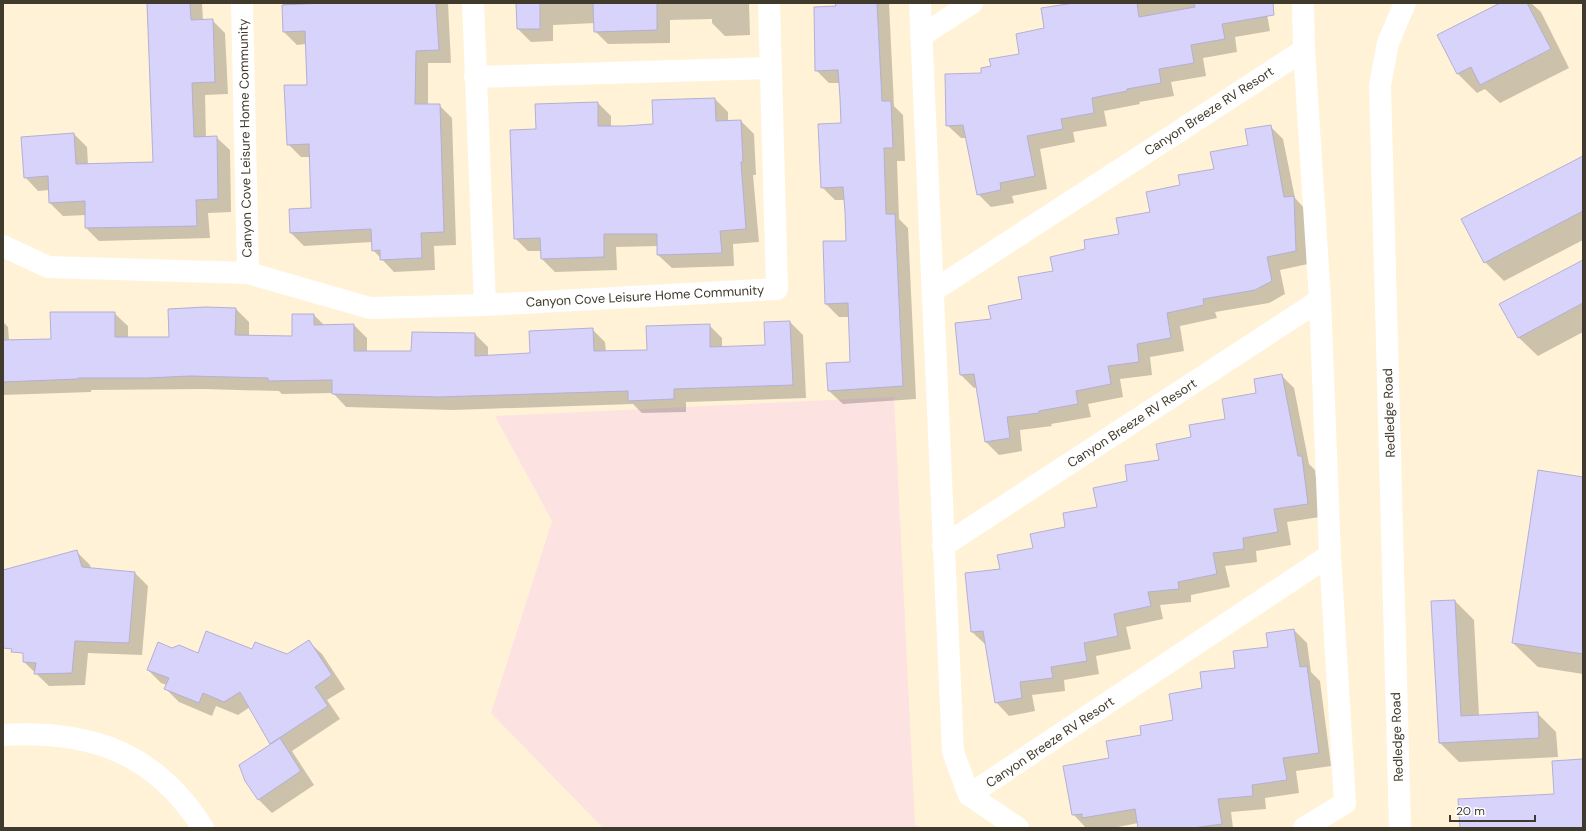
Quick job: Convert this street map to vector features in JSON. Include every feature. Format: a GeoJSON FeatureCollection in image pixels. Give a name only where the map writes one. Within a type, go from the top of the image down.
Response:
{"type":"FeatureCollection","features":[{"type":"Feature","properties":{"kind":"street","name":"Canyon Cove Leisure Home Community"},"geometry":{"type":"LineString","coordinates":[[242,3],[248,273]]}},
{"type":"Feature","properties":{"kind":"street"},"geometry":{"type":"LineString","coordinates":[[473,3],[485,305]]}},
{"type":"Feature","properties":{"kind":"street","name":"Canyon Cove Leisure Home Community"},"geometry":{"type":"LineString","coordinates":[[3,246],[48,267],[248,273],[370,308],[485,305],[777,289],[769,3]]}},
{"type":"Feature","properties":{"kind":"street","name":"Canyon Breeze RV Resort"},"geometry":{"type":"LineString","coordinates":[[920,3],[953,752],[969,795],[1018,828]]}},
{"type":"Feature","properties":{"kind":"street"},"geometry":{"type":"LineString","coordinates":[[921,36],[972,3]]}},
{"type":"Feature","properties":{"kind":"street"},"geometry":{"type":"LineString","coordinates":[[1303,3],[1304,50],[1320,300],[1330,556],[1344,803],[1304,828]]}},
{"type":"Feature","properties":{"kind":"street","name":"Redledge Road"},"geometry":{"type":"LineString","coordinates":[[1400,828],[1380,85],[1388,43],[1405,3]]}},
{"type":"Feature","properties":{"kind":"street","name":"Canyon Breeze RV Resort"},"geometry":{"type":"LineString","coordinates":[[933,291],[1304,50]]}},
{"type":"Feature","properties":{"kind":"street"},"geometry":{"type":"LineString","coordinates":[[476,77],[771,68]]}},
{"type":"Feature","properties":{"kind":"street","name":"Canyon Breeze RV Resort"},"geometry":{"type":"LineString","coordinates":[[943,546],[1320,300]]}},
{"type":"Feature","properties":{"kind":"street","name":"Canyon Breeze RV Resort"},"geometry":{"type":"LineString","coordinates":[[969,795],[1330,556]]}},
{"type":"Feature","properties":{"kind":"street"},"geometry":{"type":"LineString","coordinates":[[3,735],[43,734],[75,737],[107,746],[150,770],[167,784],[186,803],[203,828]]}},
{"type":"Feature","properties":{"kind":"shaded area"},"geometry":{"type":"Polygon","coordinates":[[[894,397],[915,825],[923,828],[603,828],[491,713],[552,521],[495,416],[894,397]]]}},
{"type":"Feature","properties":{"kind":"building"},"geometry":{"type":"Polygon","coordinates":[[[147,3],[190,3],[191,20],[213,19],[215,82],[192,83],[194,137],[217,136],[218,199],[196,200],[197,226],[85,228],[85,201],[49,203],[48,176],[24,178],[21,137],[74,133],[76,164],[153,162],[147,3]]]}},
{"type":"Feature","properties":{"kind":"building"},"geometry":{"type":"Polygon","coordinates":[[[323,3],[436,3],[439,50],[416,51],[415,104],[440,104],[444,232],[421,233],[422,258],[380,260],[380,250],[372,251],[371,229],[290,233],[289,209],[311,208],[309,144],[287,145],[284,85],[307,85],[305,31],[283,32],[282,5],[323,3]]]}},
{"type":"Feature","properties":{"kind":"building"},"geometry":{"type":"Polygon","coordinates":[[[516,3],[540,3],[540,29],[517,29],[516,3]]]}},
{"type":"Feature","properties":{"kind":"building"},"geometry":{"type":"Polygon","coordinates":[[[593,3],[657,3],[657,30],[594,32],[593,3]]]}},
{"type":"Feature","properties":{"kind":"building"},"geometry":{"type":"Polygon","coordinates":[[[835,3],[877,3],[882,101],[891,101],[893,148],[884,148],[886,214],[895,214],[903,386],[828,391],[826,363],[850,362],[848,303],[825,304],[823,241],[846,241],[843,187],[821,188],[818,124],[841,123],[838,70],[815,71],[814,7],[836,6],[835,3]]]}},
{"type":"Feature","properties":{"kind":"building"},"geometry":{"type":"Polygon","coordinates":[[[1074,3],[1137,3],[1139,17],[1195,7],[1194,3],[1273,3],[1274,15],[1222,24],[1225,39],[1191,45],[1194,63],[1159,69],[1161,83],[1127,89],[1127,91],[1092,98],[1094,113],[1061,119],[1063,129],[1027,136],[1035,176],[1000,183],[1001,190],[977,195],[963,125],[946,126],[945,74],[981,73],[981,68],[991,66],[989,59],[1019,54],[1016,34],[1044,28],[1041,8],[1074,3]]]}},
{"type":"Feature","properties":{"kind":"building"},"geometry":{"type":"Polygon","coordinates":[[[1500,3],[1527,3],[1551,49],[1480,85],[1471,67],[1457,74],[1437,35],[1500,3]]]}},
{"type":"Feature","properties":{"kind":"building"},"geometry":{"type":"Polygon","coordinates":[[[715,98],[716,121],[741,120],[743,162],[741,162],[746,229],[720,231],[722,253],[657,255],[657,234],[604,234],[604,257],[541,259],[540,238],[514,239],[510,130],[536,129],[535,104],[598,102],[598,126],[624,126],[653,124],[652,100],[715,98]]]}},
{"type":"Feature","properties":{"kind":"building"},"geometry":{"type":"Polygon","coordinates":[[[1271,125],[1284,197],[1294,196],[1296,251],[1267,257],[1272,281],[1255,290],[1203,299],[1204,305],[1167,313],[1171,338],[1137,344],[1139,362],[1108,366],[1111,384],[1076,391],[1078,404],[1039,411],[1039,413],[1007,417],[1010,438],[985,442],[974,374],[960,375],[955,323],[991,319],[988,306],[1022,299],[1018,277],[1053,271],[1050,257],[1085,249],[1084,240],[1119,234],[1116,218],[1150,212],[1146,192],[1180,185],[1178,175],[1214,169],[1210,152],[1248,145],[1245,129],[1271,125]]]}},
{"type":"Feature","properties":{"kind":"building"},"geometry":{"type":"Polygon","coordinates":[[[1583,156],[1583,211],[1484,263],[1461,219],[1583,156]]]}},
{"type":"Feature","properties":{"kind":"building"},"geometry":{"type":"Polygon","coordinates":[[[1583,260],[1583,303],[1518,338],[1499,304],[1583,260]]]}},
{"type":"Feature","properties":{"kind":"building"},"geometry":{"type":"Polygon","coordinates":[[[205,307],[236,308],[235,335],[292,336],[292,314],[314,314],[314,325],[354,324],[354,351],[411,351],[412,332],[475,333],[475,356],[530,353],[529,331],[593,328],[594,351],[647,350],[646,326],[710,324],[710,347],[765,345],[764,322],[790,321],[793,385],[674,389],[674,399],[628,401],[628,391],[439,397],[332,394],[332,380],[268,381],[268,378],[190,376],[147,378],[78,378],[3,382],[3,340],[51,339],[50,312],[115,312],[115,337],[169,337],[168,309],[205,307]]]}},
{"type":"Feature","properties":{"kind":"building"},"geometry":{"type":"Polygon","coordinates":[[[1282,374],[1298,456],[1302,456],[1308,504],[1274,509],[1278,532],[1243,538],[1244,549],[1213,553],[1217,574],[1178,582],[1179,589],[1148,592],[1151,606],[1114,614],[1118,636],[1084,643],[1087,661],[1051,667],[1053,678],[1020,682],[1022,698],[995,703],[983,631],[971,632],[965,573],[1000,569],[997,555],[1033,548],[1030,534],[1065,527],[1063,513],[1097,507],[1093,488],[1127,481],[1125,465],[1159,460],[1156,444],[1191,437],[1189,425],[1225,419],[1222,399],[1256,393],[1254,379],[1282,374]]]}},
{"type":"Feature","properties":{"kind":"building"},"geometry":{"type":"Polygon","coordinates":[[[1538,470],[1583,477],[1583,654],[1512,643],[1538,470]]]}},
{"type":"Feature","properties":{"kind":"building"},"geometry":{"type":"Polygon","coordinates":[[[77,550],[82,567],[135,572],[129,643],[75,641],[72,673],[34,674],[36,663],[23,662],[23,653],[11,652],[12,649],[3,648],[3,570],[77,550]]]}},
{"type":"Feature","properties":{"kind":"building"},"geometry":{"type":"Polygon","coordinates":[[[1455,600],[1461,716],[1538,712],[1539,738],[1439,743],[1431,601],[1455,600]]]}},
{"type":"Feature","properties":{"kind":"building"},"geometry":{"type":"Polygon","coordinates":[[[1294,629],[1300,667],[1307,666],[1319,753],[1283,758],[1287,780],[1252,785],[1253,796],[1218,799],[1222,824],[1193,828],[1138,828],[1135,809],[1082,818],[1082,814],[1072,815],[1063,766],[1109,758],[1106,741],[1141,735],[1140,726],[1173,720],[1169,694],[1202,688],[1200,672],[1235,668],[1233,651],[1268,647],[1266,633],[1294,629]]]}},
{"type":"Feature","properties":{"kind":"building"},"geometry":{"type":"Polygon","coordinates":[[[206,631],[252,649],[255,642],[287,654],[309,640],[332,675],[315,687],[328,706],[270,744],[240,692],[224,702],[203,693],[199,703],[164,689],[169,678],[147,670],[158,642],[172,648],[179,645],[198,653],[206,631]]]}},
{"type":"Feature","properties":{"kind":"building"},"geometry":{"type":"Polygon","coordinates":[[[280,738],[301,771],[258,800],[245,781],[239,765],[280,738]]]}},
{"type":"Feature","properties":{"kind":"building"},"geometry":{"type":"Polygon","coordinates":[[[1583,759],[1583,828],[1460,828],[1458,799],[1554,794],[1552,761],[1583,759]]]}}]}
